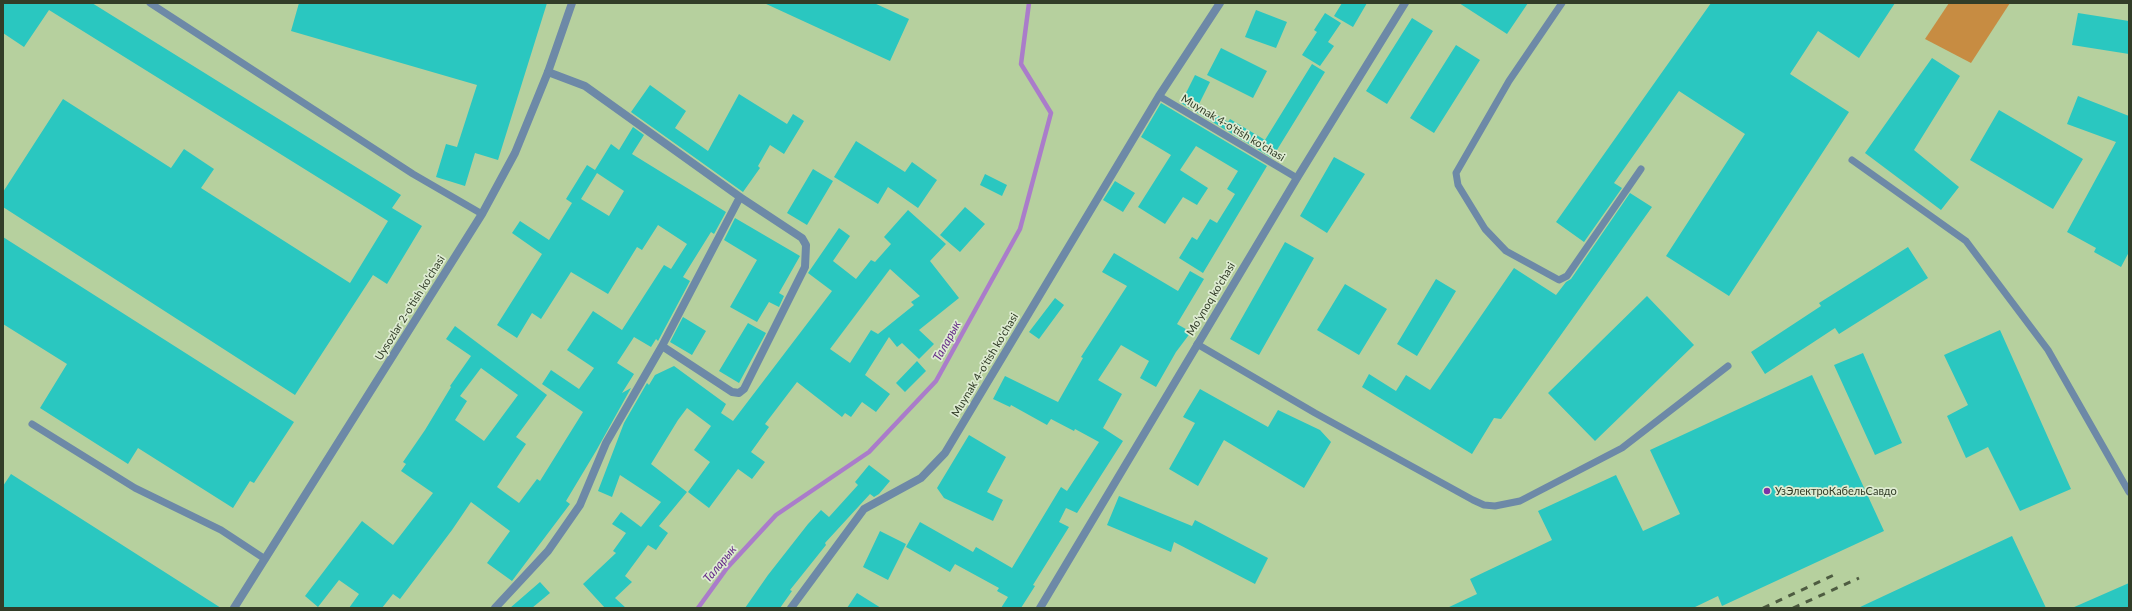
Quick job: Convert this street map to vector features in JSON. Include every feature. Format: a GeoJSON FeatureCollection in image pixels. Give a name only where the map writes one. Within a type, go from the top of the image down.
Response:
{"type":"FeatureCollection","features":[{"type":"Feature","properties":{"kind":"street","name":"Uysozlar 2-o'tish ko'chasi"},"geometry":{"type":"LineString","coordinates":[[234,608],[482,214],[515,153],[548,72],[572,3]]}},
{"type":"Feature","properties":{"kind":"street","name":"Muynak 4-o'tish ko'chasi"},"geometry":{"type":"LineString","coordinates":[[790,608],[864,509],[921,478],[945,453],[1159,96],[1220,3]]}},
{"type":"Feature","properties":{"kind":"street","name":"Moʻynoq ko'chasi"},"geometry":{"type":"LineString","coordinates":[[1040,608],[1297,178],[1405,3]]}},
{"type":"Feature","properties":{"kind":"street"},"geometry":{"type":"LineString","coordinates":[[548,72],[585,86],[740,197],[802,238],[806,245],[805,267],[744,389],[739,393],[732,392],[662,346]]}},
{"type":"Feature","properties":{"kind":"street"},"geometry":{"type":"LineString","coordinates":[[494,608],[525,577],[566,528],[580,505],[606,443],[662,346],[740,197]]}},
{"type":"Feature","properties":{"kind":"lane"},"geometry":{"type":"LineString","coordinates":[[150,3],[413,174],[482,214]]}},
{"type":"Feature","properties":{"kind":"lane"},"geometry":{"type":"LineString","coordinates":[[1562,3],[1509,81],[1456,173],[1458,185],[1485,229],[1506,251],[1559,280],[1567,276],[1641,169]]}},
{"type":"Feature","properties":{"kind":"lane","name":"Muynak 4-o'tish ko'chasi"},"geometry":{"type":"LineString","coordinates":[[1159,96],[1297,178]]}},
{"type":"Feature","properties":{"kind":"lane"},"geometry":{"type":"LineString","coordinates":[[1852,160],[1966,241],[2048,350],[2129,492]]}},
{"type":"Feature","properties":{"kind":"lane"},"geometry":{"type":"LineString","coordinates":[[1197,344],[1315,413],[1467,496],[1484,505],[1495,506],[1520,501],[1622,448],[1728,366]]}},
{"type":"Feature","properties":{"kind":"lane"},"geometry":{"type":"LineString","coordinates":[[32,424],[135,488],[221,530],[265,558]]}},
{"type":"Feature","properties":{"kind":"shaded area"},"geometry":{"type":"Polygon","coordinates":[[[1949,3],[2010,3],[1971,63],[1925,39],[1949,3]]]}},
{"type":"Feature","properties":{"kind":"building"},"geometry":{"type":"Polygon","coordinates":[[[3,3],[92,3],[401,195],[392,208],[422,226],[387,284],[373,275],[295,395],[3,207],[3,192],[63,99],[171,168],[184,149],[214,169],[201,188],[350,283],[388,221],[49,10],[24,47],[3,33],[3,3]]]}},
{"type":"Feature","properties":{"kind":"building"},"geometry":{"type":"Polygon","coordinates":[[[299,3],[547,3],[498,160],[475,153],[465,186],[436,177],[446,144],[457,147],[477,85],[291,31],[299,3]]]}},
{"type":"Feature","properties":{"kind":"building"},"geometry":{"type":"Polygon","coordinates":[[[764,3],[874,3],[909,19],[890,61],[764,3]]]}},
{"type":"Feature","properties":{"kind":"building"},"geometry":{"type":"Polygon","coordinates":[[[1342,3],[1367,3],[1353,27],[1334,16],[1342,3]]]}},
{"type":"Feature","properties":{"kind":"building"},"geometry":{"type":"Polygon","coordinates":[[[1459,3],[1528,3],[1507,34],[1459,3]]]}},
{"type":"Feature","properties":{"kind":"building"},"geometry":{"type":"Polygon","coordinates":[[[1711,3],[1895,3],[1859,58],[1818,31],[1790,74],[1849,112],[1729,296],[1666,256],[1745,134],[1679,91],[1614,183],[1622,188],[1584,242],[1556,222],[1711,3]]]}},
{"type":"Feature","properties":{"kind":"building"},"geometry":{"type":"Polygon","coordinates":[[[1256,10],[1287,22],[1276,48],[1245,37],[1256,10]]]}},
{"type":"Feature","properties":{"kind":"building"},"geometry":{"type":"Polygon","coordinates":[[[1325,13],[1341,23],[1328,42],[1334,46],[1320,66],[1302,55],[1317,32],[1314,30],[1325,13]]]}},
{"type":"Feature","properties":{"kind":"building"},"geometry":{"type":"Polygon","coordinates":[[[2078,13],[2129,21],[2129,54],[2072,45],[2078,13]]]}},
{"type":"Feature","properties":{"kind":"building"},"geometry":{"type":"Polygon","coordinates":[[[1412,18],[1433,31],[1387,104],[1366,91],[1412,18]]]}},
{"type":"Feature","properties":{"kind":"building"},"geometry":{"type":"Polygon","coordinates":[[[1456,45],[1480,60],[1434,133],[1410,118],[1456,45]]]}},
{"type":"Feature","properties":{"kind":"building"},"geometry":{"type":"Polygon","coordinates":[[[1221,48],[1267,71],[1253,98],[1207,75],[1221,48]]]}},
{"type":"Feature","properties":{"kind":"building"},"geometry":{"type":"Polygon","coordinates":[[[1932,58],[1960,76],[1914,150],[1959,187],[1941,210],[1865,153],[1932,58]]]}},
{"type":"Feature","properties":{"kind":"building"},"geometry":{"type":"Polygon","coordinates":[[[1312,64],[1325,72],[1272,158],[1181,103],[1195,75],[1210,82],[1199,104],[1228,122],[1230,119],[1265,140],[1312,64]]]}},
{"type":"Feature","properties":{"kind":"building"},"geometry":{"type":"Polygon","coordinates":[[[650,85],[686,111],[675,128],[708,151],[739,94],[787,124],[793,114],[804,121],[784,154],[770,145],[758,166],[760,168],[743,192],[631,112],[650,85]]]}},
{"type":"Feature","properties":{"kind":"building"},"geometry":{"type":"Polygon","coordinates":[[[2078,96],[2129,116],[2129,252],[2121,267],[2094,252],[2096,248],[2067,232],[2116,142],[2067,124],[2078,96]]]}},
{"type":"Feature","properties":{"kind":"building"},"geometry":{"type":"Polygon","coordinates":[[[1161,103],[1267,166],[1203,273],[1179,258],[1192,237],[1197,240],[1210,219],[1217,223],[1235,194],[1227,189],[1238,171],[1196,146],[1180,170],[1208,188],[1197,205],[1183,197],[1165,224],[1138,207],[1171,155],[1141,137],[1161,103]]]}},
{"type":"Feature","properties":{"kind":"building"},"geometry":{"type":"Polygon","coordinates":[[[1999,110],[2083,159],[2053,209],[1970,160],[1999,110]]]}},
{"type":"Feature","properties":{"kind":"building"},"geometry":{"type":"Polygon","coordinates":[[[633,127],[644,135],[632,154],[726,212],[714,234],[711,232],[683,277],[690,281],[658,341],[656,339],[651,347],[634,337],[617,363],[634,374],[622,393],[631,388],[566,501],[570,504],[512,581],[487,563],[510,531],[471,502],[452,530],[400,599],[393,594],[382,608],[349,608],[359,594],[339,580],[318,607],[305,596],[362,521],[393,545],[433,493],[401,471],[406,464],[403,462],[425,430],[451,387],[450,386],[471,356],[446,339],[455,326],[547,395],[516,437],[526,444],[497,487],[519,503],[537,479],[540,481],[583,412],[542,384],[551,370],[579,389],[594,368],[567,350],[593,311],[622,330],[664,265],[671,269],[687,244],[658,225],[642,250],[637,247],[608,294],[571,272],[541,319],[532,313],[517,338],[497,325],[542,254],[512,233],[520,221],[549,240],[572,203],[566,199],[587,165],[595,170],[611,144],[619,150],[633,127]],[[597,173],[581,199],[609,216],[624,191],[597,173]],[[481,368],[460,396],[467,401],[455,420],[484,441],[518,395],[481,368]]]}},
{"type":"Feature","properties":{"kind":"building"},"geometry":{"type":"Polygon","coordinates":[[[856,141],[905,172],[912,162],[937,180],[918,208],[888,187],[878,204],[834,177],[856,141]]]}},
{"type":"Feature","properties":{"kind":"building"},"geometry":{"type":"Polygon","coordinates":[[[1334,157],[1365,174],[1327,233],[1300,216],[1334,157]]]}},
{"type":"Feature","properties":{"kind":"building"},"geometry":{"type":"Polygon","coordinates":[[[813,169],[833,181],[807,225],[787,213],[813,169]]]}},
{"type":"Feature","properties":{"kind":"building"},"geometry":{"type":"Polygon","coordinates":[[[985,174],[1007,185],[1002,196],[980,185],[985,174]]]}},
{"type":"Feature","properties":{"kind":"building"},"geometry":{"type":"Polygon","coordinates":[[[1115,181],[1135,193],[1123,212],[1103,200],[1115,181]]]}},
{"type":"Feature","properties":{"kind":"building"},"geometry":{"type":"Polygon","coordinates":[[[1630,193],[1652,207],[1501,419],[1494,418],[1472,454],[1362,387],[1369,374],[1396,391],[1406,375],[1430,390],[1514,268],[1556,295],[1566,282],[1571,279],[1630,193]]]}},
{"type":"Feature","properties":{"kind":"building"},"geometry":{"type":"Polygon","coordinates":[[[965,207],[985,224],[960,252],[940,235],[965,207]]]}},
{"type":"Feature","properties":{"kind":"building"},"geometry":{"type":"Polygon","coordinates":[[[908,210],[946,244],[930,261],[959,298],[919,330],[934,344],[919,359],[902,343],[897,347],[889,337],[865,375],[890,394],[876,412],[862,402],[851,417],[845,413],[842,417],[797,382],[765,424],[769,427],[751,452],[765,462],[752,479],[738,469],[709,508],[688,492],[710,462],[694,450],[711,426],[687,408],[651,464],[687,492],[659,526],[668,533],[656,550],[648,545],[625,576],[632,582],[615,598],[626,608],[605,608],[583,584],[616,553],[613,551],[626,533],[612,524],[621,512],[641,527],[661,502],[620,475],[612,497],[598,491],[624,423],[647,383],[649,385],[655,375],[674,366],[726,404],[721,413],[733,421],[832,291],[808,273],[839,228],[850,236],[833,261],[856,279],[871,260],[875,262],[891,244],[884,237],[908,210]],[[890,269],[830,349],[850,363],[871,330],[878,334],[914,305],[911,302],[920,296],[890,269]]]}},
{"type":"Feature","properties":{"kind":"building"},"geometry":{"type":"Polygon","coordinates":[[[735,218],[800,256],[779,293],[784,296],[779,307],[769,302],[757,322],[730,307],[757,260],[724,240],[735,218]]]}},
{"type":"Feature","properties":{"kind":"building"},"geometry":{"type":"Polygon","coordinates":[[[3,237],[294,422],[254,483],[250,481],[233,508],[138,448],[128,464],[40,408],[67,364],[3,324],[3,237]]]}},
{"type":"Feature","properties":{"kind":"building"},"geometry":{"type":"Polygon","coordinates":[[[1285,242],[1314,258],[1259,355],[1230,339],[1285,242]]]}},
{"type":"Feature","properties":{"kind":"building"},"geometry":{"type":"Polygon","coordinates":[[[1908,247],[1928,278],[1839,334],[1835,328],[1765,374],[1751,352],[1821,306],[1819,303],[1908,247]]]}},
{"type":"Feature","properties":{"kind":"building"},"geometry":{"type":"Polygon","coordinates":[[[1114,253],[1178,291],[1190,271],[1204,279],[1177,324],[1191,332],[1176,352],[1156,387],[1140,378],[1149,361],[1121,345],[1098,380],[1122,394],[1103,428],[1123,441],[1077,513],[1066,508],[1059,522],[1069,527],[1033,585],[1035,586],[1021,608],[1001,608],[1008,597],[997,591],[999,588],[955,564],[950,572],[906,547],[920,522],[973,552],[976,547],[1012,568],[1061,487],[1067,491],[1099,442],[1075,429],[1074,431],[1051,419],[1047,425],[1011,405],[1010,407],[993,399],[1005,376],[1058,402],[1083,358],[1081,357],[1127,286],[1102,272],[1114,253]]]}},
{"type":"Feature","properties":{"kind":"building"},"geometry":{"type":"Polygon","coordinates":[[[1436,279],[1456,291],[1417,356],[1397,344],[1436,279]]]}},
{"type":"Feature","properties":{"kind":"building"},"geometry":{"type":"Polygon","coordinates":[[[1345,284],[1387,309],[1359,355],[1317,330],[1345,284]]]}},
{"type":"Feature","properties":{"kind":"building"},"geometry":{"type":"Polygon","coordinates":[[[1647,296],[1694,345],[1595,441],[1548,393],[1647,296]]]}},
{"type":"Feature","properties":{"kind":"building"},"geometry":{"type":"Polygon","coordinates":[[[1055,298],[1064,305],[1039,339],[1029,332],[1055,298]]]}},
{"type":"Feature","properties":{"kind":"building"},"geometry":{"type":"Polygon","coordinates":[[[683,317],[706,331],[692,355],[670,342],[683,317]]]}},
{"type":"Feature","properties":{"kind":"building"},"geometry":{"type":"Polygon","coordinates":[[[748,323],[766,333],[739,383],[719,371],[748,323]]]}},
{"type":"Feature","properties":{"kind":"building"},"geometry":{"type":"Polygon","coordinates":[[[2000,330],[2071,489],[2020,511],[1988,447],[1966,458],[1947,416],[1968,405],[1944,355],[2000,330]]]}},
{"type":"Feature","properties":{"kind":"building"},"geometry":{"type":"Polygon","coordinates":[[[1863,353],[1902,443],[1875,455],[1834,365],[1863,353]]]}},
{"type":"Feature","properties":{"kind":"building"},"geometry":{"type":"Polygon","coordinates":[[[917,361],[926,371],[905,392],[896,383],[917,361]]]}},
{"type":"Feature","properties":{"kind":"building","name":"УзЭлектроКабельСавдо"},"geometry":{"type":"Polygon","coordinates":[[[1812,375],[1884,531],[1722,606],[1718,596],[1693,608],[1447,608],[1477,594],[1470,579],[1552,540],[1538,511],[1616,475],[1643,531],[1680,514],[1650,450],[1812,375]]]}},
{"type":"Feature","properties":{"kind":"building"},"geometry":{"type":"Polygon","coordinates":[[[1200,389],[1268,427],[1278,410],[1320,430],[1331,442],[1304,488],[1224,440],[1198,486],[1169,469],[1195,423],[1183,417],[1200,389]]]}},
{"type":"Feature","properties":{"kind":"building"},"geometry":{"type":"Polygon","coordinates":[[[969,435],[1006,457],[987,492],[1003,500],[993,521],[944,498],[937,488],[969,435]]]}},
{"type":"Feature","properties":{"kind":"building"},"geometry":{"type":"Polygon","coordinates":[[[869,465],[890,481],[879,494],[874,497],[870,494],[825,543],[826,545],[790,590],[792,591],[780,608],[745,608],[768,575],[808,524],[821,510],[829,517],[858,485],[855,482],[869,465]]]}},
{"type":"Feature","properties":{"kind":"building"},"geometry":{"type":"Polygon","coordinates":[[[11,474],[221,608],[3,608],[3,486],[11,474]]]}},
{"type":"Feature","properties":{"kind":"building"},"geometry":{"type":"Polygon","coordinates":[[[1119,496],[1192,526],[1195,520],[1268,558],[1255,584],[1174,542],[1171,552],[1107,525],[1119,496]]]}},
{"type":"Feature","properties":{"kind":"building"},"geometry":{"type":"Polygon","coordinates":[[[880,531],[906,544],[888,580],[863,567],[880,531]]]}},
{"type":"Feature","properties":{"kind":"building"},"geometry":{"type":"Polygon","coordinates":[[[2012,536],[2046,608],[1858,608],[2012,536]]]}},
{"type":"Feature","properties":{"kind":"building"},"geometry":{"type":"Polygon","coordinates":[[[540,582],[550,593],[532,608],[510,608],[540,582]]]}},
{"type":"Feature","properties":{"kind":"building"},"geometry":{"type":"Polygon","coordinates":[[[2129,583],[2129,608],[2072,608],[2129,583]]]}},
{"type":"Feature","properties":{"kind":"building"},"geometry":{"type":"Polygon","coordinates":[[[857,593],[881,608],[847,608],[857,593]]]}},
{"type":"Feature","properties":{"kind":"waterway","name":"Таларык"},"geometry":{"type":"LineString","coordinates":[[698,608],[727,568],[776,515],[869,452],[936,381],[1020,229],[1051,113],[1021,64],[1029,3]]}},
{"type":"Feature","properties":{"kind":"railway"},"geometry":{"type":"LineString","coordinates":[[1763,608],[1836,574]]}},
{"type":"Feature","properties":{"kind":"railway"},"geometry":{"type":"LineString","coordinates":[[1793,608],[1859,578]]}},
{"type":"Feature","properties":{"kind":"place","name":"УзЭлектроКабельСавдо"},"geometry":{"type":"Point","coordinates":[1767,491]}}]}
